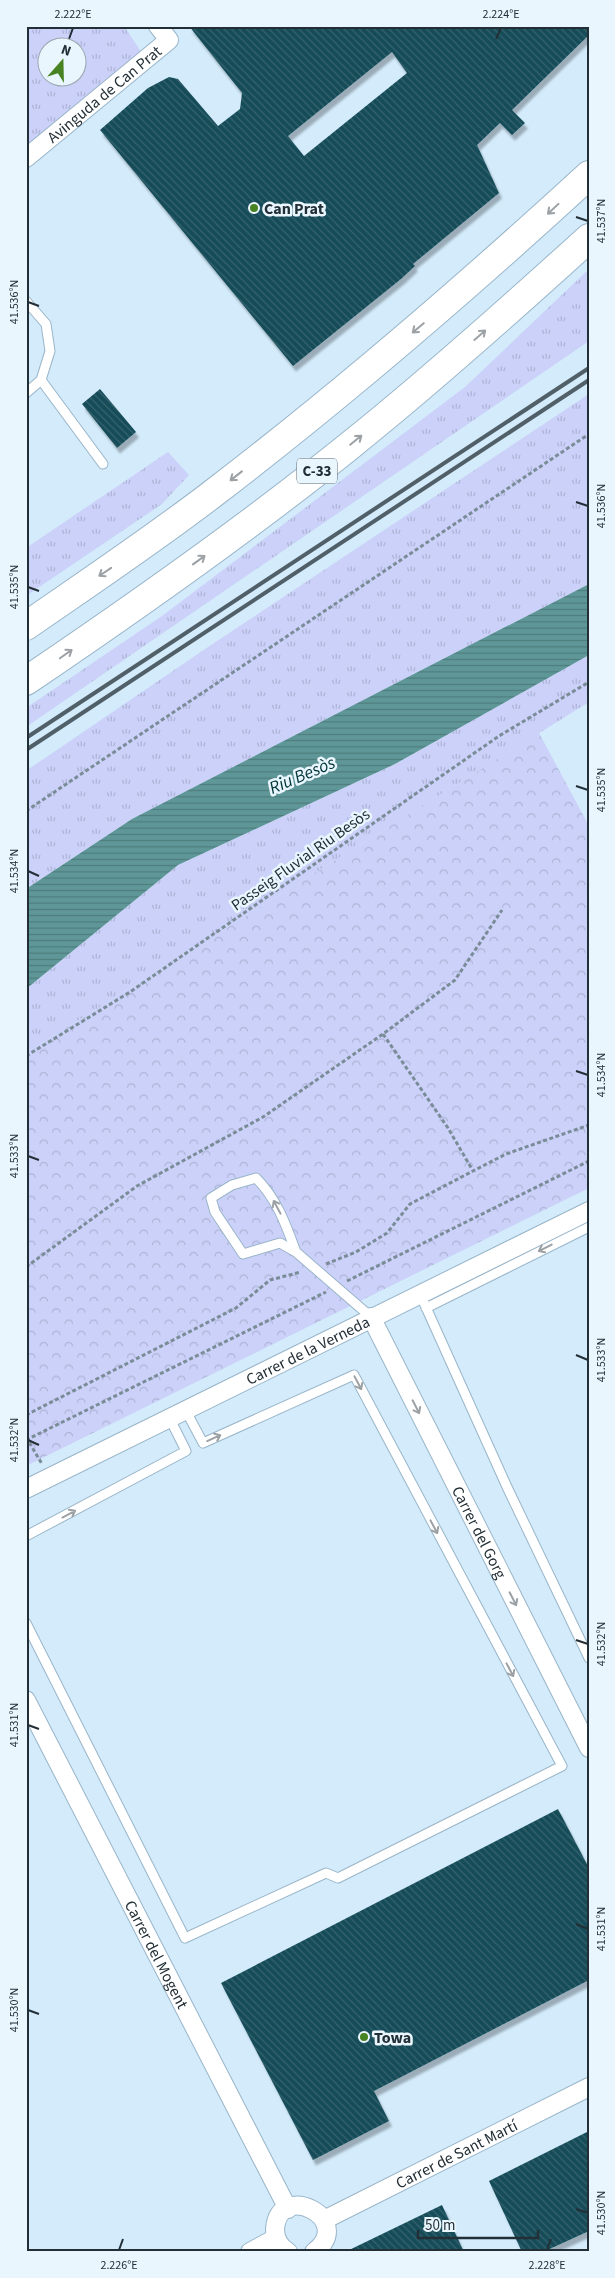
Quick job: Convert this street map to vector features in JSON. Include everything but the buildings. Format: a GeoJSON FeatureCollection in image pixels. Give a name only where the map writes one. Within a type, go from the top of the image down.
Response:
{"type":"FeatureCollection","features":[{"type":"Feature","properties":{"kind":"highway","name":"C-33"},"geometry":{"type":"LineString","coordinates":[[26,626],[210,496],[347,388],[510,248],[589,176]]}},
{"type":"Feature","properties":{"kind":"highway","name":"C-33"},"geometry":{"type":"LineString","coordinates":[[26,682],[189,567],[353,443],[447,364],[589,238]]}},
{"type":"Feature","properties":{"kind":"street","name":"Avinguda de Can Prat"},"geometry":{"type":"LineString","coordinates":[[26,158],[169,40],[158,26]]}},
{"type":"Feature","properties":{"kind":"street","name":"Carrer de la Verneda"},"geometry":{"type":"LineString","coordinates":[[26,1489],[178,1415],[371,1317],[423,1301],[589,1211]]}},
{"type":"Feature","properties":{"kind":"street","name":"Carrer del Gorg"},"geometry":{"type":"LineString","coordinates":[[371,1317],[589,1748]]}},
{"type":"Feature","properties":{"kind":"street","name":"Carrer del Mogent"},"geometry":{"type":"LineString","coordinates":[[26,1700],[288,2209]]}},
{"type":"Feature","properties":{"kind":"street","name":"Carrer de Sant Martí"},"geometry":{"type":"LineString","coordinates":[[324,2220],[589,2087]]}},
{"type":"Feature","properties":{"kind":"street"},"geometry":{"type":"LineString","coordinates":[[288,2252],[276,2238],[276,2224],[280,2216],[288,2209],[297,2206],[316,2210],[324,2220],[325,2238],[314,2252]]}},
{"type":"Feature","properties":{"kind":"street"},"geometry":{"type":"LineString","coordinates":[[250,2252],[276,2238]]}},
{"type":"Feature","properties":{"kind":"lane"},"geometry":{"type":"LineString","coordinates":[[26,300],[46,324],[50,351],[41,380],[26,393]]}},
{"type":"Feature","properties":{"kind":"lane"},"geometry":{"type":"LineString","coordinates":[[41,380],[103,464]]}},
{"type":"Feature","properties":{"kind":"lane"},"geometry":{"type":"LineString","coordinates":[[296,1252],[285,1221],[268,1191],[256,1178],[232,1185],[211,1198],[215,1212],[243,1254],[280,1243],[296,1252],[371,1317]]}},
{"type":"Feature","properties":{"kind":"lane"},"geometry":{"type":"LineString","coordinates":[[589,1227],[423,1301],[507,1488],[589,1658]]}},
{"type":"Feature","properties":{"kind":"lane"},"geometry":{"type":"LineString","coordinates":[[26,1623],[185,1938],[326,1873],[338,1878],[562,1766],[354,1375],[203,1443],[178,1415]]}},
{"type":"Feature","properties":{"kind":"lane"},"geometry":{"type":"LineString","coordinates":[[26,1536],[186,1451],[178,1415]]}},
{"type":"Feature","properties":{"kind":"path"},"geometry":{"type":"LineString","coordinates":[[26,811],[589,434]]}},
{"type":"Feature","properties":{"kind":"path","name":"Passeig Fluvial Riu Besòs"},"geometry":{"type":"LineString","coordinates":[[26,1056],[130,992],[499,736],[589,682]]}},
{"type":"Feature","properties":{"kind":"path"},"geometry":{"type":"LineString","coordinates":[[26,1267],[137,1186],[262,1117],[383,1034],[455,980],[502,910]]}},
{"type":"Feature","properties":{"kind":"path"},"geometry":{"type":"LineString","coordinates":[[383,1034],[448,1128],[473,1172]]}},
{"type":"Feature","properties":{"kind":"path"},"geometry":{"type":"LineString","coordinates":[[26,1415],[236,1308],[270,1280],[315,1269],[356,1252],[387,1233],[410,1204],[506,1154],[589,1126]]}},
{"type":"Feature","properties":{"kind":"path"},"geometry":{"type":"LineString","coordinates":[[50,1477],[27,1439],[589,1161]]}},
{"type":"Feature","properties":{"kind":"green space"},"geometry":{"type":"Polygon","coordinates":[[[26,26],[124,26],[142,53],[26,148],[26,26]]]}},
{"type":"Feature","properties":{"kind":"green space"},"geometry":{"type":"Polygon","coordinates":[[[589,269],[589,341],[26,727],[26,708],[162,616],[465,387],[589,269]]]}},
{"type":"Feature","properties":{"kind":"green space"},"geometry":{"type":"Polygon","coordinates":[[[589,394],[589,584],[132,819],[26,889],[26,771],[208,647],[589,394]]]}},
{"type":"Feature","properties":{"kind":"green space"},"geometry":{"type":"Polygon","coordinates":[[[168,452],[189,475],[162,504],[26,596],[26,548],[168,452]]]}},
{"type":"Feature","properties":{"kind":"green space"},"geometry":{"type":"Polygon","coordinates":[[[589,655],[589,702],[26,1053],[26,989],[178,865],[395,764],[589,655]]]}},
{"type":"Feature","properties":{"kind":"green space"},"geometry":{"type":"Polygon","coordinates":[[[539,733],[589,826],[589,1188],[26,1466],[26,1053],[539,733]]]}},
{"type":"Feature","properties":{"kind":"water","name":"Riu Besòs"},"geometry":{"type":"Polygon","coordinates":[[[589,584],[589,655],[395,764],[178,865],[26,989],[26,889],[132,819],[589,584]]]}},
{"type":"Feature","properties":{"kind":"railway"},"geometry":{"type":"LineString","coordinates":[[26,738],[589,368]]}},
{"type":"Feature","properties":{"kind":"railway"},"geometry":{"type":"LineString","coordinates":[[26,750],[589,380]]}},
{"type":"Feature","properties":{"kind":"place","name":"Can Prat"},"geometry":{"type":"Point","coordinates":[254,208]}},
{"type":"Feature","properties":{"kind":"place","name":"Towa"},"geometry":{"type":"Point","coordinates":[364,2037]}}]}
